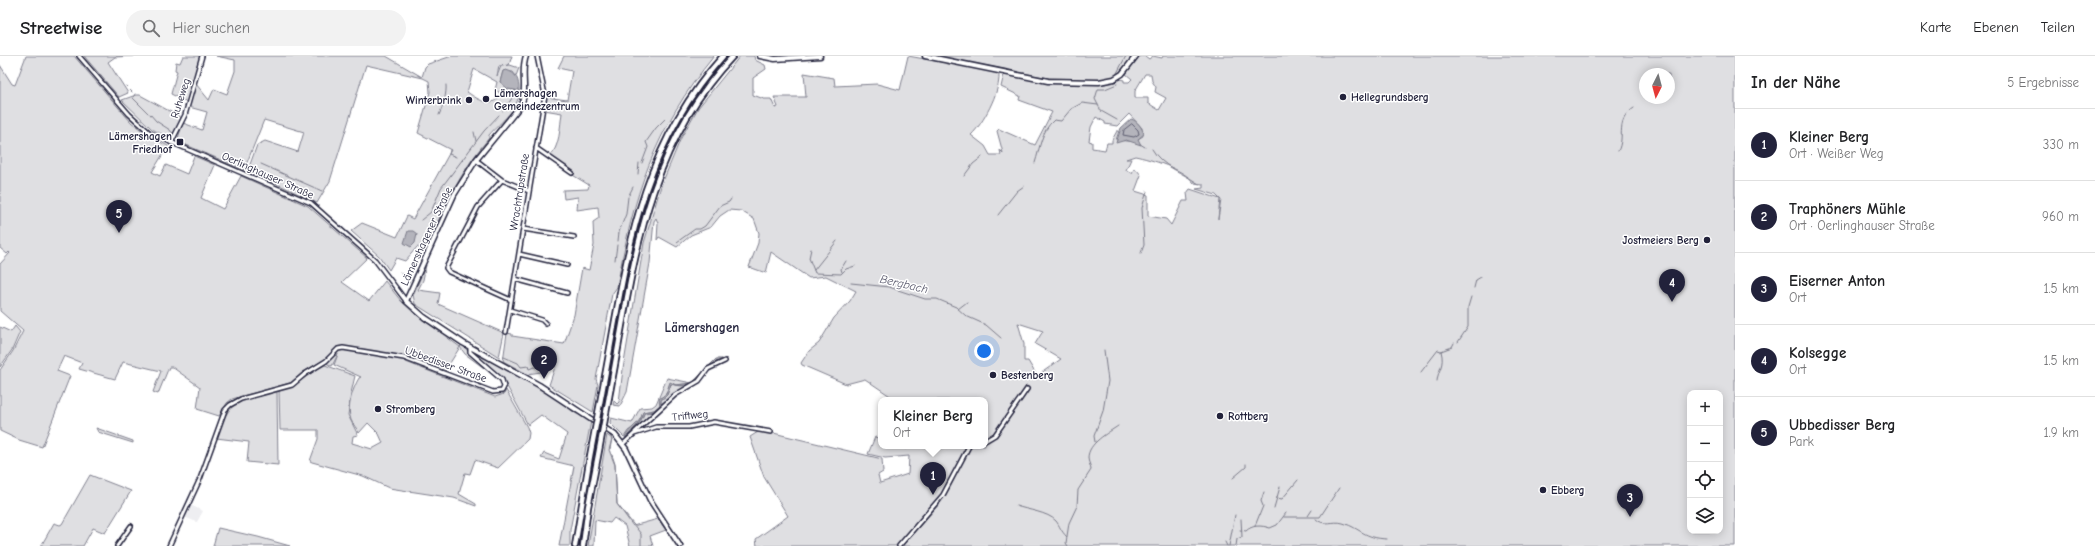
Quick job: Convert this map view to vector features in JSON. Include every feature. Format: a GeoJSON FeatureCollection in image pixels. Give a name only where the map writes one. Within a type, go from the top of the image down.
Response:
{"type":"FeatureCollection","features":[{"type":"Feature","properties":{"kind":"highway"},"geometry":{"type":"LineString","coordinates":[[575,546],[590,456],[634,228],[651,172],[661,148],[686,104],[723,56]]}},
{"type":"Feature","properties":{"kind":"highway"},"geometry":{"type":"LineString","coordinates":[[583,546],[588,507],[642,231],[657,177],[686,117],[708,85],[734,56]]}},
{"type":"Feature","properties":{"kind":"main road","name":"Lämershagener Straße"},"geometry":{"type":"LineString","coordinates":[[406,301],[451,202],[476,160],[521,106],[524,97],[523,67],[526,56]]}},
{"type":"Feature","properties":{"kind":"main road"},"geometry":{"type":"LineString","coordinates":[[760,56],[775,59],[820,56]]}},
{"type":"Feature","properties":{"kind":"main road"},"geometry":{"type":"LineString","coordinates":[[925,56],[1048,81],[1091,82],[1105,82],[1117,78],[1126,71],[1136,56]]}},
{"type":"Feature","properties":{"kind":"main road","name":"Oerlinghauser Straße"},"geometry":{"type":"LineString","coordinates":[[406,301],[424,317],[470,347],[556,395],[604,427],[623,444],[650,500],[680,546]]}},
{"type":"Feature","properties":{"kind":"street","name":"Oerlinghauser Straße"},"geometry":{"type":"LineString","coordinates":[[79,56],[132,118],[150,133],[311,203],[375,260],[406,301]]}},
{"type":"Feature","properties":{"kind":"street","name":"Ruheweg"},"geometry":{"type":"LineString","coordinates":[[172,143],[185,114],[202,56]]}},
{"type":"Feature","properties":{"kind":"street","name":"Wrachtrupstraße"},"geometry":{"type":"LineString","coordinates":[[506,332],[545,90],[537,56]]}},
{"type":"Feature","properties":{"kind":"street"},"geometry":{"type":"LineString","coordinates":[[536,148],[572,173]]}},
{"type":"Feature","properties":{"kind":"street"},"geometry":{"type":"LineString","coordinates":[[476,160],[502,180],[529,191]]}},
{"type":"Feature","properties":{"kind":"street"},"geometry":{"type":"LineString","coordinates":[[502,180],[478,207],[446,268],[449,272],[511,300]]}},
{"type":"Feature","properties":{"kind":"street"},"geometry":{"type":"LineString","coordinates":[[523,229],[567,238],[574,237]]}},
{"type":"Feature","properties":{"kind":"street"},"geometry":{"type":"LineString","coordinates":[[519,254],[567,265]]}},
{"type":"Feature","properties":{"kind":"street"},"geometry":{"type":"LineString","coordinates":[[515,279],[567,293]]}},
{"type":"Feature","properties":{"kind":"street"},"geometry":{"type":"LineString","coordinates":[[510,310],[542,320],[546,324]]}},
{"type":"Feature","properties":{"kind":"street","name":"Ubbedisser Straße"},"geometry":{"type":"LineString","coordinates":[[169,546],[200,480],[220,418],[230,405],[241,399],[292,385],[305,374],[326,361],[338,350],[343,348],[404,358],[493,392],[502,391],[504,387],[502,380],[470,352],[470,347]]}},
{"type":"Feature","properties":{"kind":"street","name":"Triftweg"},"geometry":{"type":"LineString","coordinates":[[623,444],[675,395],[699,381],[708,369],[725,361]]}},
{"type":"Feature","properties":{"kind":"street"},"geometry":{"type":"LineString","coordinates":[[988,439],[996,435],[1027,389]]}},
{"type":"Feature","properties":{"kind":"street","name":"Triftweg"},"geometry":{"type":"LineString","coordinates":[[634,434],[656,427],[689,427],[714,422],[771,432]]}},
{"type":"Feature","properties":{"kind":"street"},"geometry":{"type":"LineString","coordinates":[[899,546],[943,495],[967,449]]}},
{"type":"Feature","properties":{"kind":"street"},"geometry":{"type":"LineString","coordinates":[[117,546],[131,526]]}},
{"type":"Feature","properties":{"kind":"shaded area"},"geometry":{"type":"Polygon","coordinates":[[[26,56],[74,56],[131,122],[149,136],[168,146],[152,172],[160,176],[166,165],[187,174],[194,156],[215,165],[201,198],[223,209],[241,176],[308,206],[367,258],[342,282],[369,301],[385,281],[401,301],[414,313],[460,347],[445,371],[407,356],[406,362],[495,397],[504,394],[506,390],[527,427],[529,433],[528,439],[498,468],[475,460],[470,474],[465,473],[459,494],[476,504],[476,506],[454,498],[389,488],[363,476],[312,462],[310,461],[318,439],[318,430],[280,430],[279,391],[292,386],[325,365],[355,376],[351,393],[348,415],[358,435],[353,436],[352,443],[372,449],[383,443],[379,434],[368,423],[359,433],[352,422],[349,409],[351,398],[357,382],[361,377],[334,365],[338,354],[332,366],[326,363],[338,351],[343,350],[337,347],[324,360],[303,372],[290,383],[232,399],[227,403],[219,416],[197,409],[200,387],[172,367],[169,367],[158,394],[153,392],[161,371],[123,362],[115,379],[79,369],[82,363],[64,356],[57,371],[70,376],[42,447],[19,440],[0,431],[0,370],[13,351],[23,331],[0,311],[0,264],[10,253],[9,252],[7,254],[0,248],[0,65],[12,84],[15,85],[26,56]]]}},
{"type":"Feature","properties":{"kind":"shaded area"},"geometry":{"type":"Polygon","coordinates":[[[84,56],[134,56],[115,57],[108,62],[128,93],[119,97],[84,56]]]}},
{"type":"Feature","properties":{"kind":"shaded area"},"geometry":{"type":"Polygon","coordinates":[[[183,56],[200,56],[187,102],[171,94],[177,71],[175,70],[176,62],[180,63],[183,56]]]}},
{"type":"Feature","properties":{"kind":"shaded area"},"geometry":{"type":"Polygon","coordinates":[[[216,56],[386,56],[422,77],[425,67],[428,64],[452,56],[512,56],[509,65],[499,66],[497,76],[501,66],[510,65],[519,68],[516,76],[513,72],[503,71],[500,82],[513,90],[519,91],[513,110],[489,135],[489,138],[460,178],[445,206],[425,251],[417,247],[405,261],[396,258],[389,270],[379,256],[351,231],[362,223],[397,237],[407,216],[413,219],[451,150],[418,133],[430,92],[429,81],[423,78],[366,65],[330,181],[317,203],[248,170],[257,145],[265,141],[298,152],[304,132],[264,120],[244,170],[177,141],[183,123],[202,130],[207,112],[189,107],[196,84],[209,100],[214,89],[227,94],[235,71],[235,60],[216,56]],[[474,69],[467,92],[484,101],[493,102],[500,95],[499,92],[495,90],[497,82],[474,69]]]}},
{"type":"Feature","properties":{"kind":"shaded area"},"geometry":{"type":"Polygon","coordinates":[[[564,56],[714,56],[693,83],[661,137],[639,193],[630,223],[617,287],[612,294],[596,379],[598,385],[593,412],[549,385],[556,364],[539,357],[537,361],[543,367],[541,372],[527,374],[503,361],[507,333],[512,334],[512,336],[564,344],[574,315],[582,268],[589,270],[594,245],[593,222],[599,218],[598,207],[577,210],[578,197],[564,199],[563,190],[588,189],[589,185],[571,174],[549,156],[553,153],[557,142],[562,113],[544,110],[546,97],[567,100],[572,71],[558,68],[564,56]]]}},
{"type":"Feature","properties":{"kind":"shaded area"},"geometry":{"type":"Polygon","coordinates":[[[740,56],[754,56],[755,60],[765,65],[766,69],[753,78],[753,95],[764,99],[771,99],[775,108],[778,107],[774,97],[806,97],[804,73],[834,78],[835,86],[877,84],[900,90],[908,56],[997,72],[999,75],[999,82],[994,99],[981,123],[971,135],[985,146],[990,155],[1001,155],[1000,150],[1003,153],[997,131],[999,129],[1035,145],[1052,112],[1019,100],[1020,96],[1001,87],[1004,74],[1047,83],[1105,84],[1120,79],[1124,80],[1124,82],[1129,82],[1132,79],[1126,74],[1139,56],[1145,56],[1149,59],[1153,56],[1162,58],[1163,56],[1735,56],[1735,546],[902,546],[942,501],[940,498],[897,546],[757,546],[756,539],[788,516],[764,477],[750,437],[761,430],[882,459],[883,472],[878,475],[880,483],[908,474],[909,456],[885,458],[868,454],[875,437],[878,438],[878,449],[988,449],[988,397],[892,397],[865,379],[846,384],[802,365],[801,363],[809,351],[819,343],[834,318],[850,301],[856,291],[826,276],[809,278],[771,252],[766,273],[749,267],[758,243],[759,233],[754,219],[741,211],[729,210],[720,216],[711,227],[691,235],[677,247],[659,237],[657,240],[658,223],[656,218],[654,221],[650,263],[627,392],[620,406],[613,405],[614,401],[617,404],[619,402],[644,243],[661,186],[681,138],[698,108],[740,56]],[[1145,74],[1135,91],[1135,98],[1148,98],[1148,103],[1159,110],[1166,98],[1155,92],[1156,87],[1152,81],[1151,74],[1145,74]],[[1129,114],[1117,126],[1105,124],[1105,122],[1096,117],[1091,127],[1089,141],[1092,142],[1092,148],[1105,150],[1107,143],[1112,143],[1117,131],[1119,131],[1116,140],[1138,142],[1138,139],[1143,136],[1142,128],[1129,114]],[[1135,156],[1126,159],[1131,159],[1126,170],[1132,173],[1134,169],[1137,170],[1141,175],[1135,191],[1148,195],[1148,216],[1166,219],[1171,225],[1183,201],[1188,201],[1187,193],[1190,189],[1220,199],[1216,195],[1196,189],[1203,188],[1203,184],[1194,183],[1183,173],[1166,165],[1135,156]],[[1220,199],[1218,219],[1221,200],[1220,199]],[[1018,323],[1024,344],[1024,361],[1028,361],[1037,376],[1061,359],[1035,344],[1043,331],[1018,323]]]}},
{"type":"Feature","properties":{"kind":"shaded area"},"geometry":{"type":"Polygon","coordinates":[[[936,56],[1133,56],[1121,73],[1113,77],[1099,80],[1049,78],[936,56]]]}},
{"type":"Feature","properties":{"kind":"shaded area"},"geometry":{"type":"Polygon","coordinates":[[[140,95],[182,118],[172,137],[169,138],[152,129],[122,100],[140,95]]]}},
{"type":"Feature","properties":{"kind":"shaded area"},"geometry":{"type":"Polygon","coordinates":[[[426,265],[423,280],[418,290],[440,293],[438,304],[504,333],[499,357],[415,304],[413,295],[426,265]]]}},
{"type":"Feature","properties":{"kind":"shaded area"},"geometry":{"type":"Polygon","coordinates":[[[15,326],[20,332],[12,350],[0,367],[0,327],[11,332],[15,326]]]}},
{"type":"Feature","properties":{"kind":"shaded area"},"geometry":{"type":"Polygon","coordinates":[[[462,345],[503,382],[465,354],[460,347],[462,345]]]}},
{"type":"Feature","properties":{"kind":"shaded area"},"geometry":{"type":"Polygon","coordinates":[[[472,352],[542,388],[591,421],[570,530],[570,546],[559,546],[574,466],[541,458],[544,453],[559,459],[567,434],[541,415],[528,425],[503,379],[472,352]]]}},
{"type":"Feature","properties":{"kind":"shaded area"},"geometry":{"type":"Polygon","coordinates":[[[719,359],[723,361],[708,368],[694,384],[676,392],[661,406],[661,400],[667,395],[671,384],[681,386],[689,385],[699,378],[712,363],[719,359]]]}},
{"type":"Feature","properties":{"kind":"shaded area"},"geometry":{"type":"Polygon","coordinates":[[[667,378],[692,383],[676,385],[670,383],[666,394],[659,399],[660,405],[654,410],[643,412],[639,423],[628,431],[624,437],[610,423],[611,418],[632,423],[640,408],[652,407],[656,404],[667,378]]]}},
{"type":"Feature","properties":{"kind":"shaded area"},"geometry":{"type":"Polygon","coordinates":[[[277,391],[278,465],[247,462],[249,442],[216,438],[221,425],[231,408],[237,403],[277,391]]]}},
{"type":"Feature","properties":{"kind":"shaded area"},"geometry":{"type":"Polygon","coordinates":[[[659,408],[632,431],[626,439],[625,438],[639,423],[644,413],[654,412],[659,408]]]}},
{"type":"Feature","properties":{"kind":"shaded area"},"geometry":{"type":"Polygon","coordinates":[[[96,428],[133,441],[133,443],[98,432],[96,428]]]}},
{"type":"Feature","properties":{"kind":"shaded area"},"geometry":{"type":"Polygon","coordinates":[[[607,435],[612,439],[609,450],[615,465],[617,504],[633,526],[658,519],[666,530],[650,536],[653,546],[630,546],[625,526],[614,518],[610,523],[595,520],[594,546],[588,546],[607,435]]]}},
{"type":"Feature","properties":{"kind":"shaded area"},"geometry":{"type":"Polygon","coordinates":[[[90,475],[131,491],[105,533],[93,528],[83,546],[41,546],[54,523],[60,525],[62,524],[90,475]]]}},
{"type":"Feature","properties":{"kind":"shaded area"},"geometry":{"type":"Polygon","coordinates":[[[190,505],[203,511],[197,522],[184,517],[190,505]]]}},
{"type":"Feature","properties":{"kind":"shaded area"},"geometry":{"type":"Polygon","coordinates":[[[218,528],[258,537],[290,546],[213,546],[218,528]]]}},
{"type":"Feature","properties":{"kind":"water"},"geometry":{"type":"Polygon","coordinates":[[[506,70],[513,73],[517,78],[519,91],[508,89],[500,82],[503,71],[506,70]]]}},
{"type":"Feature","properties":{"kind":"water"},"geometry":{"type":"Polygon","coordinates":[[[1131,119],[1138,123],[1144,134],[1138,139],[1141,145],[1126,140],[1116,143],[1121,128],[1131,119]]]}},
{"type":"Feature","properties":{"kind":"water"},"geometry":{"type":"Polygon","coordinates":[[[408,231],[413,231],[417,234],[415,243],[411,247],[404,243],[408,231]]]}},
{"type":"Feature","properties":{"kind":"water"},"geometry":{"type":"Polygon","coordinates":[[[716,359],[722,359],[710,367],[700,378],[693,382],[716,359]]]}},
{"type":"Feature","properties":{"kind":"water"},"geometry":{"type":"Polygon","coordinates":[[[670,382],[675,385],[671,384],[667,395],[661,400],[661,406],[654,411],[645,412],[639,423],[625,438],[639,420],[643,412],[654,410],[660,405],[659,399],[666,394],[670,382]]]}},
{"type":"Feature","properties":{"kind":"water"},"geometry":{"type":"Polygon","coordinates":[[[691,383],[688,385],[677,385],[691,383]]]}},
{"type":"Feature","properties":{"kind":"waterway"},"geometry":{"type":"LineString","coordinates":[[1116,75],[1126,56]]}},
{"type":"Feature","properties":{"kind":"waterway"},"geometry":{"type":"LineString","coordinates":[[1117,84],[1105,89],[1098,89],[1095,99],[1101,111],[1117,120]]}},
{"type":"Feature","properties":{"kind":"waterway"},"geometry":{"type":"LineString","coordinates":[[439,115],[446,92],[446,85]]}},
{"type":"Feature","properties":{"kind":"waterway"},"geometry":{"type":"LineString","coordinates":[[126,86],[132,92]]}},
{"type":"Feature","properties":{"kind":"waterway"},"geometry":{"type":"LineString","coordinates":[[503,111],[515,94],[515,90]]}},
{"type":"Feature","properties":{"kind":"waterway"},"geometry":{"type":"LineString","coordinates":[[135,94],[133,98],[148,113]]}},
{"type":"Feature","properties":{"kind":"waterway"},"geometry":{"type":"LineString","coordinates":[[1035,163],[1046,129],[1054,120],[1061,121],[1071,109],[1082,103],[1098,105]]}},
{"type":"Feature","properties":{"kind":"waterway"},"geometry":{"type":"LineString","coordinates":[[1618,151],[1621,140],[1622,123],[1624,118],[1634,108]]}},
{"type":"Feature","properties":{"kind":"waterway"},"geometry":{"type":"LineString","coordinates":[[150,114],[156,121],[170,130],[173,134]]}},
{"type":"Feature","properties":{"kind":"waterway"},"geometry":{"type":"LineString","coordinates":[[421,220],[431,212],[441,188],[484,131],[499,115]]}},
{"type":"Feature","properties":{"kind":"waterway"},"geometry":{"type":"LineString","coordinates":[[642,163],[648,147],[646,142],[656,128],[665,119]]}},
{"type":"Feature","properties":{"kind":"waterway"},"geometry":{"type":"LineString","coordinates":[[474,132],[476,141]]}},
{"type":"Feature","properties":{"kind":"waterway"},"geometry":{"type":"LineString","coordinates":[[1140,144],[1145,147]]}},
{"type":"Feature","properties":{"kind":"waterway"},"geometry":{"type":"LineString","coordinates":[[1152,149],[1167,165],[1199,184]]}},
{"type":"Feature","properties":{"kind":"waterway"},"geometry":{"type":"LineString","coordinates":[[450,150],[449,154],[456,157]]}},
{"type":"Feature","properties":{"kind":"waterway"},"geometry":{"type":"LineString","coordinates":[[964,176],[973,164],[982,157]]}},
{"type":"Feature","properties":{"kind":"waterway"},"geometry":{"type":"LineString","coordinates":[[638,174],[639,163]]}},
{"type":"Feature","properties":{"kind":"waterway"},"geometry":{"type":"LineString","coordinates":[[261,164],[322,191]]}},
{"type":"Feature","properties":{"kind":"waterway"},"geometry":{"type":"LineString","coordinates":[[998,215],[1017,191],[1024,186]]}},
{"type":"Feature","properties":{"kind":"waterway"},"geometry":{"type":"LineString","coordinates":[[629,195],[633,187]]}},
{"type":"Feature","properties":{"kind":"waterway"},"geometry":{"type":"LineString","coordinates":[[1141,253],[1144,245],[1142,208],[1147,191]]}},
{"type":"Feature","properties":{"kind":"waterway"},"geometry":{"type":"LineString","coordinates":[[618,241],[619,232],[626,214],[628,197]]}},
{"type":"Feature","properties":{"kind":"waterway"},"geometry":{"type":"LineString","coordinates":[[677,242],[695,229],[700,229],[705,226],[720,206],[729,202],[731,199]]}},
{"type":"Feature","properties":{"kind":"waterway"},"geometry":{"type":"LineString","coordinates":[[814,270],[837,241]]}},
{"type":"Feature","properties":{"kind":"waterway"},"geometry":{"type":"LineString","coordinates":[[615,260],[617,245]]}},
{"type":"Feature","properties":{"kind":"waterway","name":"Bergbach"},"geometry":{"type":"LineString","coordinates":[[811,249],[809,258],[815,273],[841,274],[846,269],[855,266]]}},
{"type":"Feature","properties":{"kind":"waterway"},"geometry":{"type":"LineString","coordinates":[[842,272],[841,269],[846,261]]}},
{"type":"Feature","properties":{"kind":"waterway"},"geometry":{"type":"LineString","coordinates":[[400,272],[410,283]]}},
{"type":"Feature","properties":{"kind":"waterway"},"geometry":{"type":"LineString","coordinates":[[1474,288],[1476,280],[1481,277]]}},
{"type":"Feature","properties":{"kind":"waterway","name":"Bergbach"},"geometry":{"type":"LineString","coordinates":[[851,283],[889,287],[925,299],[937,299],[956,307],[966,316],[986,325],[1001,338]]}},
{"type":"Feature","properties":{"kind":"waterway"},"geometry":{"type":"LineString","coordinates":[[1458,342],[1468,327],[1468,307],[1471,297]]}},
{"type":"Feature","properties":{"kind":"waterway","name":"Bergbach"},"geometry":{"type":"LineString","coordinates":[[958,309],[967,302]]}},
{"type":"Feature","properties":{"kind":"waterway"},"geometry":{"type":"LineString","coordinates":[[1437,381],[1442,364],[1441,351],[1452,347],[1454,343]]}},
{"type":"Feature","properties":{"kind":"waterway"},"geometry":{"type":"LineString","coordinates":[[1095,442],[1094,436],[1103,411],[1108,381],[1104,350]]}},
{"type":"Feature","properties":{"kind":"waterway"},"geometry":{"type":"LineString","coordinates":[[1421,372],[1438,350],[1441,351]]}},
{"type":"Feature","properties":{"kind":"waterway"},"geometry":{"type":"LineString","coordinates":[[504,357],[518,363],[521,367],[528,366],[529,369],[534,367],[541,368]]}},
{"type":"Feature","properties":{"kind":"waterway"},"geometry":{"type":"LineString","coordinates":[[571,410],[577,414]]}},
{"type":"Feature","properties":{"kind":"waterway"},"geometry":{"type":"LineString","coordinates":[[640,430],[658,425],[692,425]]}},
{"type":"Feature","properties":{"kind":"waterway"},"geometry":{"type":"LineString","coordinates":[[1068,546],[1066,543],[1069,523],[1077,506],[1078,490],[1091,470],[1088,460],[1091,448],[1099,439],[1118,426]]}},
{"type":"Feature","properties":{"kind":"waterway"},"geometry":{"type":"LineString","coordinates":[[609,435],[612,438],[610,449],[615,464],[617,504],[641,534],[641,546]]}},
{"type":"Feature","properties":{"kind":"waterway"},"geometry":{"type":"LineString","coordinates":[[1233,478],[1246,467],[1246,464]]}},
{"type":"Feature","properties":{"kind":"waterway"},"geometry":{"type":"LineString","coordinates":[[1277,498],[1282,499],[1298,480]]}},
{"type":"Feature","properties":{"kind":"waterway"},"geometry":{"type":"LineString","coordinates":[[1274,508],[1280,487]]}},
{"type":"Feature","properties":{"kind":"waterway"},"geometry":{"type":"LineString","coordinates":[[1284,517],[1320,517],[1339,488]]}},
{"type":"Feature","properties":{"kind":"waterway"},"geometry":{"type":"LineString","coordinates":[[1255,526],[1263,506],[1261,501],[1264,492]]}},
{"type":"Feature","properties":{"kind":"waterway"},"geometry":{"type":"LineString","coordinates":[[1016,506],[1048,515],[1056,521],[1067,537]]}},
{"type":"Feature","properties":{"kind":"waterway"},"geometry":{"type":"LineString","coordinates":[[1308,516],[1312,510]]}},
{"type":"Feature","properties":{"kind":"waterway"},"geometry":{"type":"LineString","coordinates":[[1240,530],[1246,531],[1257,526],[1270,528],[1277,525],[1286,513]]}},
{"type":"Feature","properties":{"kind":"waterway"},"geometry":{"type":"LineString","coordinates":[[1229,546],[1235,515]]}},
{"type":"Feature","properties":{"kind":"waterway"},"geometry":{"type":"LineString","coordinates":[[1236,546],[1237,539],[1242,537],[1241,519]]}},
{"type":"Feature","properties":{"kind":"waterway"},"geometry":{"type":"LineString","coordinates":[[1316,519],[1322,523],[1343,523],[1373,537],[1387,539]]}},
{"type":"Feature","properties":{"kind":"waterway"},"geometry":{"type":"LineString","coordinates":[[1225,542],[1227,546]]}},
{"type":"Feature","properties":{"kind":"place","name":"Hellegrundsberg"},"geometry":{"type":"Point","coordinates":[1343,97]}},
{"type":"Feature","properties":{"kind":"place","name":"Lämershagen Gemeindezentrum"},"geometry":{"type":"Point","coordinates":[486,99]}},
{"type":"Feature","properties":{"kind":"place","name":"Winterbrink"},"geometry":{"type":"Point","coordinates":[469,100]}},
{"type":"Feature","properties":{"kind":"place","name":"Lämershagen Friedhof"},"geometry":{"type":"Point","coordinates":[180,142]}},
{"type":"Feature","properties":{"kind":"place","name":"Ubbedisser Berg"},"geometry":{"type":"Point","coordinates":[119,233]}},
{"type":"Feature","properties":{"kind":"place","name":"Jostmeiers Berg"},"geometry":{"type":"Point","coordinates":[1707,240]}},
{"type":"Feature","properties":{"kind":"place","name":"Kolsegge"},"geometry":{"type":"Point","coordinates":[1672,302]}},
{"type":"Feature","properties":{"kind":"place","name":"Bestenberg"},"geometry":{"type":"Point","coordinates":[993,375]}},
{"type":"Feature","properties":{"kind":"place","name":"Traphöners Mühle"},"geometry":{"type":"Point","coordinates":[544,379]}},
{"type":"Feature","properties":{"kind":"place","name":"Stromberg"},"geometry":{"type":"Point","coordinates":[378,409]}},
{"type":"Feature","properties":{"kind":"place","name":"Rottberg"},"geometry":{"type":"Point","coordinates":[1220,416]}},
{"type":"Feature","properties":{"kind":"place","name":"Ebberg"},"geometry":{"type":"Point","coordinates":[1543,490]}},
{"type":"Feature","properties":{"kind":"place","name":"Kleiner Berg"},"geometry":{"type":"Point","coordinates":[933,495]}},
{"type":"Feature","properties":{"kind":"place","name":"Eiserner Anton"},"geometry":{"type":"Point","coordinates":[1630,517]}},
{"type":"Feature","properties":{"kind":"district","name":"Lämershagen"},"geometry":{"type":"Point","coordinates":[702,327]}}]}
